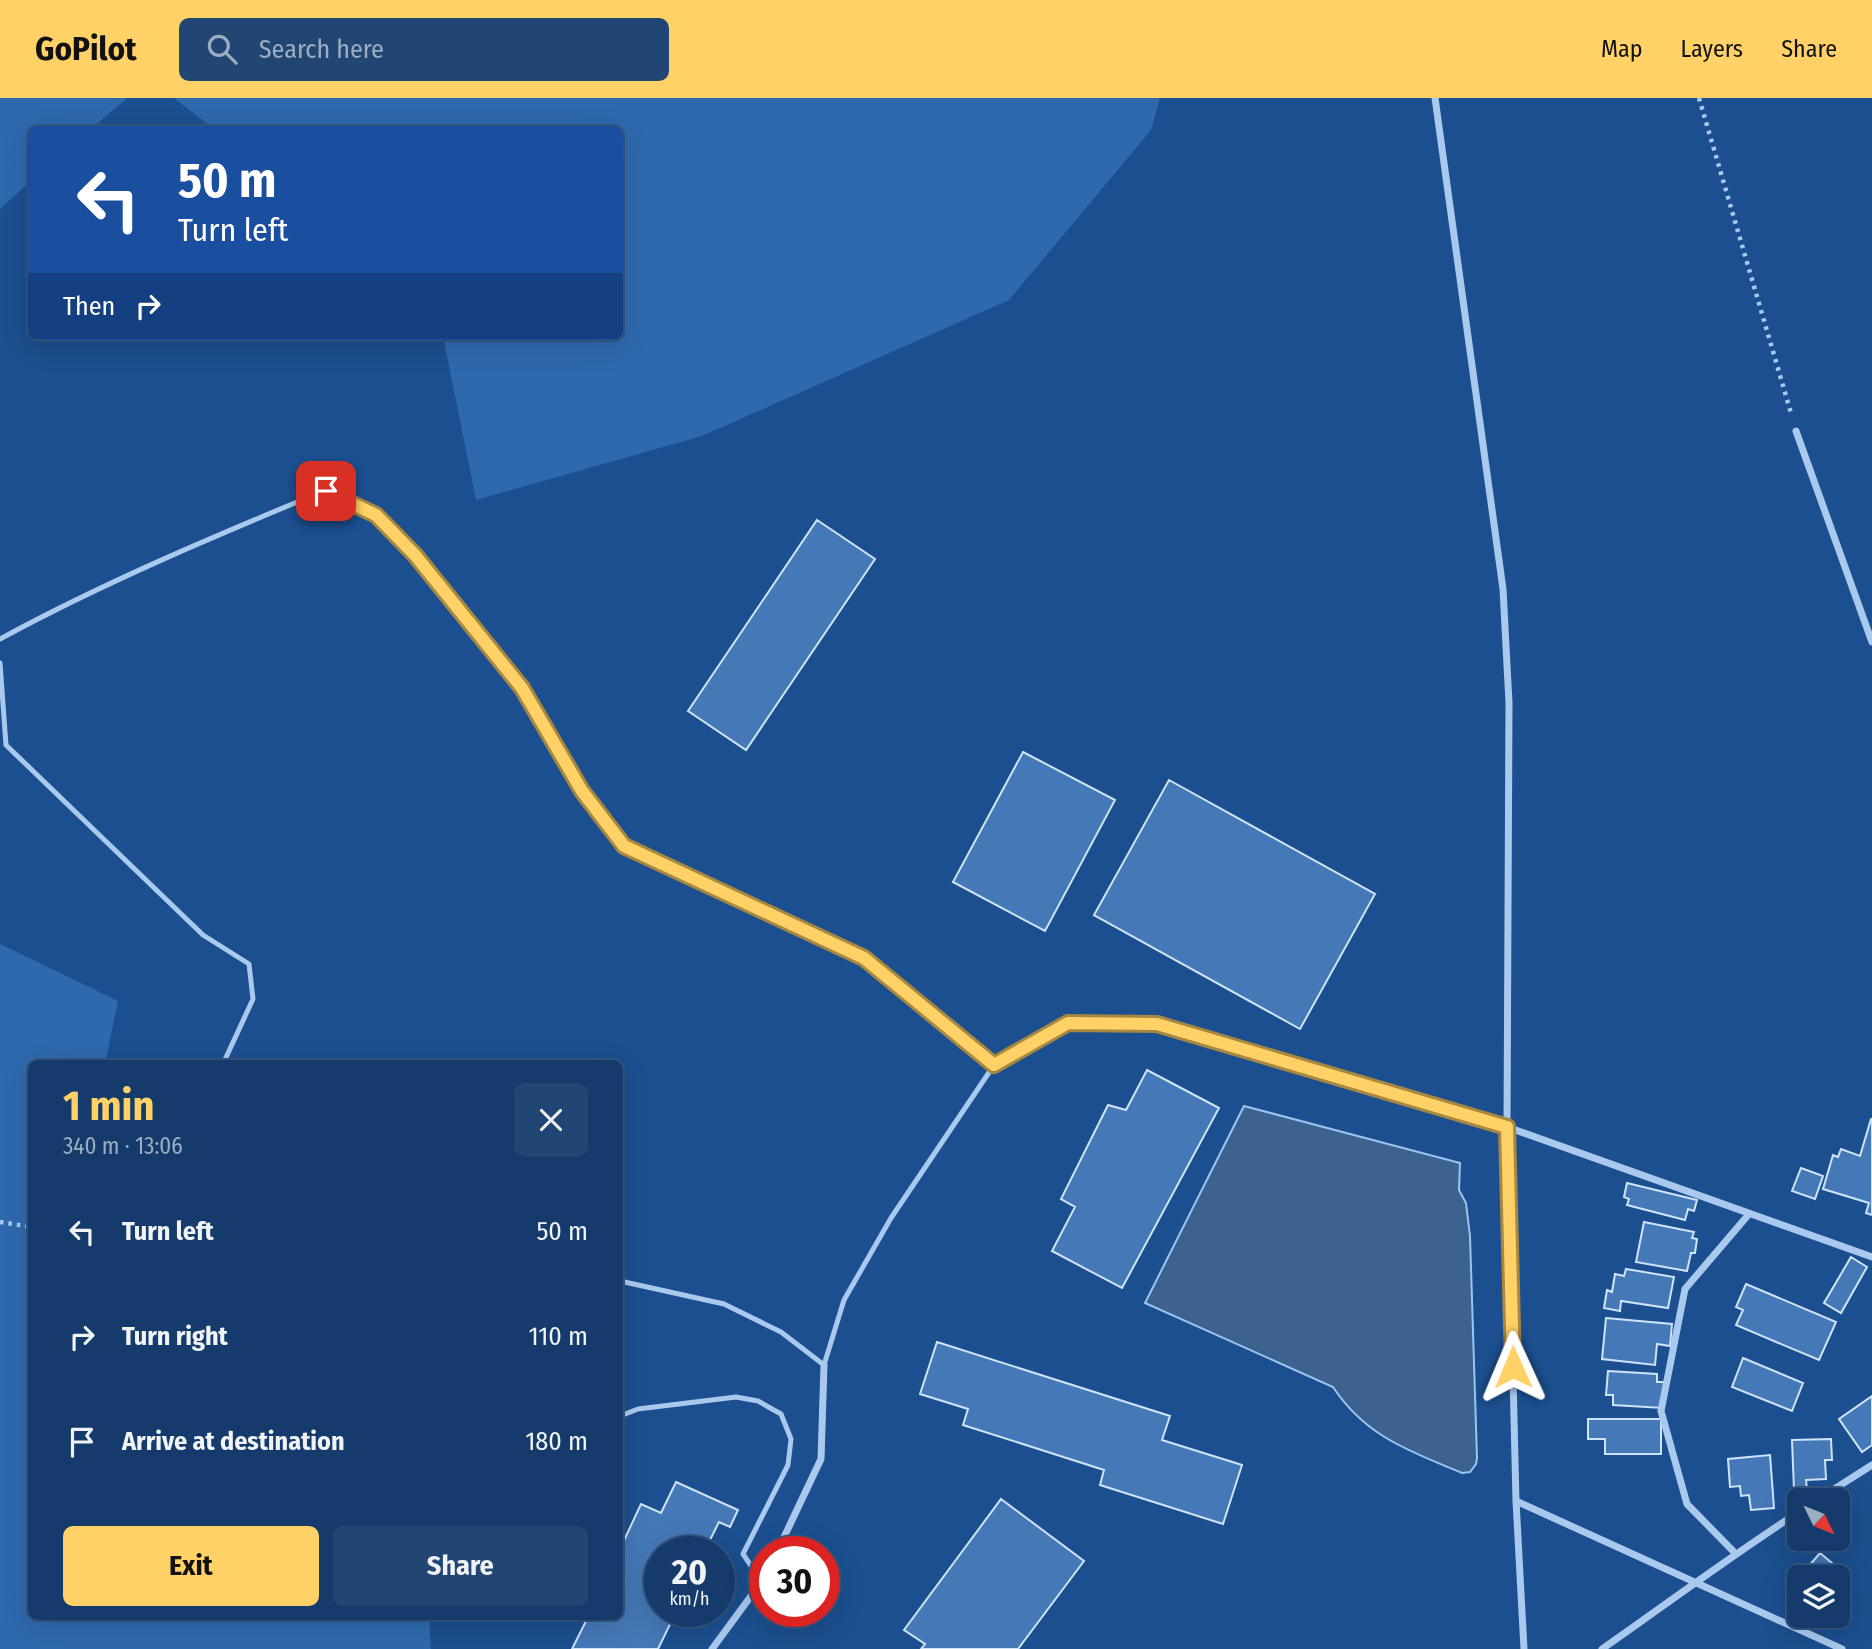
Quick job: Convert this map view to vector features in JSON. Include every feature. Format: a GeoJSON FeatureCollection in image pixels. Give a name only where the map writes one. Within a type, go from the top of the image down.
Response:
{"type":"FeatureCollection","features":[{"type":"Feature","properties":{"kind":"street"},"geometry":{"type":"LineString","coordinates":[[1435,98],[1503,589],[1509,703],[1507,1127],[1516,1501],[1524,1649]]}},
{"type":"Feature","properties":{"kind":"street"},"geometry":{"type":"LineString","coordinates":[[1796,431],[1872,642]]}},
{"type":"Feature","properties":{"kind":"street"},"geometry":{"type":"LineString","coordinates":[[1507,1127],[1872,1257]]}},
{"type":"Feature","properties":{"kind":"street"},"geometry":{"type":"LineString","coordinates":[[1735,1553],[1686,1504],[1661,1412],[1685,1289],[1748,1213]]}},
{"type":"Feature","properties":{"kind":"street"},"geometry":{"type":"LineString","coordinates":[[785,1536],[821,1459],[824,1365]]}},
{"type":"Feature","properties":{"kind":"street"},"geometry":{"type":"LineString","coordinates":[[1836,1488],[1872,1465]]}},
{"type":"Feature","properties":{"kind":"street"},"geometry":{"type":"LineString","coordinates":[[1516,1501],[1842,1649]]}},
{"type":"Feature","properties":{"kind":"street"},"geometry":{"type":"LineString","coordinates":[[1602,1649],[1787,1519]]}},
{"type":"Feature","properties":{"kind":"street"},"geometry":{"type":"LineString","coordinates":[[712,1649],[749,1599]]}},
{"type":"Feature","properties":{"kind":"lane"},"geometry":{"type":"LineString","coordinates":[[0,639],[60,606],[179,550],[326,491],[376,515],[415,555],[522,688],[582,791],[624,846],[864,958],[994,1065]]}},
{"type":"Feature","properties":{"kind":"lane"},"geometry":{"type":"LineString","coordinates":[[0,663],[6,745],[203,935],[249,964],[253,999],[225,1060]]}},
{"type":"Feature","properties":{"kind":"lane"},"geometry":{"type":"LineString","coordinates":[[623,1282],[724,1304],[781,1332],[824,1365],[844,1300],[891,1218],[994,1065],[1068,1023],[1157,1024],[1507,1127]]}},
{"type":"Feature","properties":{"kind":"lane"},"geometry":{"type":"LineString","coordinates":[[623,1415],[638,1409],[736,1397],[758,1401],[781,1415],[791,1439],[788,1465],[752,1536]]}},
{"type":"Feature","properties":{"kind":"lane"},"geometry":{"type":"LineString","coordinates":[[749,1542],[743,1554],[749,1562]]}},
{"type":"Feature","properties":{"kind":"path"},"geometry":{"type":"LineString","coordinates":[[1699,98],[1796,431]]}},
{"type":"Feature","properties":{"kind":"path"},"geometry":{"type":"LineString","coordinates":[[0,1222],[28,1226]]}},
{"type":"Feature","properties":{"kind":"shaded area"},"geometry":{"type":"Polygon","coordinates":[[[0,98],[127,98],[94,126],[28,126],[28,184],[0,209],[0,98]]]}},
{"type":"Feature","properties":{"kind":"shaded area"},"geometry":{"type":"Polygon","coordinates":[[[174,98],[1160,98],[1151,130],[1009,300],[702,436],[476,500],[444,340],[623,340],[623,126],[210,126],[174,98]]]}},
{"type":"Feature","properties":{"kind":"shaded area"},"geometry":{"type":"Polygon","coordinates":[[[0,944],[118,1001],[106,1060],[28,1060],[28,1620],[429,1620],[431,1649],[0,1649],[0,944]]]}},
{"type":"Feature","properties":{"kind":"shaded area"},"geometry":{"type":"Polygon","coordinates":[[[1244,1106],[1460,1163],[1459,1190],[1466,1203],[1470,1236],[1477,1458],[1470,1472],[1462,1473],[1390,1441],[1360,1418],[1333,1387],[1145,1303],[1244,1106]]]}},
{"type":"Feature","properties":{"kind":"building"},"geometry":{"type":"Polygon","coordinates":[[[817,520],[875,559],[746,750],[688,711],[817,520]]]}},
{"type":"Feature","properties":{"kind":"building"},"geometry":{"type":"Polygon","coordinates":[[[1023,752],[1115,800],[1045,931],[953,882],[1023,752]]]}},
{"type":"Feature","properties":{"kind":"building"},"geometry":{"type":"Polygon","coordinates":[[[1169,780],[1375,894],[1300,1029],[1094,915],[1169,780]]]}},
{"type":"Feature","properties":{"kind":"building"},"geometry":{"type":"Polygon","coordinates":[[[1147,1070],[1219,1108],[1122,1288],[1052,1251],[1075,1207],[1061,1199],[1108,1105],[1126,1110],[1147,1070]]]}},
{"type":"Feature","properties":{"kind":"building"},"geometry":{"type":"Polygon","coordinates":[[[1871,1119],[1872,1215],[1866,1213],[1869,1203],[1823,1189],[1833,1155],[1838,1157],[1841,1149],[1860,1156],[1871,1119]]]}},
{"type":"Feature","properties":{"kind":"building"},"geometry":{"type":"Polygon","coordinates":[[[1801,1168],[1823,1176],[1815,1199],[1792,1191],[1801,1168]]]}},
{"type":"Feature","properties":{"kind":"building"},"geometry":{"type":"Polygon","coordinates":[[[1627,1183],[1697,1200],[1694,1211],[1688,1209],[1685,1220],[1627,1205],[1629,1199],[1624,1197],[1627,1183]]]}},
{"type":"Feature","properties":{"kind":"building"},"geometry":{"type":"Polygon","coordinates":[[[1644,1222],[1694,1232],[1692,1238],[1697,1239],[1695,1253],[1691,1253],[1687,1271],[1636,1262],[1644,1222]]]}},
{"type":"Feature","properties":{"kind":"building"},"geometry":{"type":"Polygon","coordinates":[[[1851,1257],[1867,1267],[1841,1313],[1824,1303],[1851,1257]]]}},
{"type":"Feature","properties":{"kind":"building"},"geometry":{"type":"Polygon","coordinates":[[[1626,1269],[1674,1277],[1668,1308],[1621,1301],[1620,1311],[1604,1308],[1607,1290],[1612,1292],[1615,1274],[1624,1276],[1626,1269]]]}},
{"type":"Feature","properties":{"kind":"building"},"geometry":{"type":"Polygon","coordinates":[[[1746,1284],[1836,1322],[1819,1360],[1736,1325],[1743,1310],[1736,1307],[1746,1284]]]}},
{"type":"Feature","properties":{"kind":"building"},"geometry":{"type":"Polygon","coordinates":[[[1606,1318],[1672,1324],[1670,1346],[1657,1344],[1655,1365],[1602,1359],[1606,1318]]]}},
{"type":"Feature","properties":{"kind":"building"},"geometry":{"type":"Polygon","coordinates":[[[937,1342],[1170,1416],[1162,1440],[1242,1465],[1223,1524],[1100,1485],[1104,1470],[963,1425],[968,1409],[920,1394],[937,1342]]]}},
{"type":"Feature","properties":{"kind":"building"},"geometry":{"type":"Polygon","coordinates":[[[1743,1358],[1803,1383],[1792,1411],[1732,1387],[1743,1358]]]}},
{"type":"Feature","properties":{"kind":"building"},"geometry":{"type":"Polygon","coordinates":[[[1608,1371],[1657,1374],[1657,1382],[1664,1382],[1663,1408],[1613,1405],[1613,1395],[1606,1395],[1608,1371]]]}},
{"type":"Feature","properties":{"kind":"building"},"geometry":{"type":"Polygon","coordinates":[[[1872,1396],[1872,1445],[1862,1452],[1839,1419],[1872,1396]]]}},
{"type":"Feature","properties":{"kind":"building"},"geometry":{"type":"Polygon","coordinates":[[[1588,1419],[1661,1419],[1661,1454],[1605,1454],[1605,1439],[1588,1439],[1588,1419]]]}},
{"type":"Feature","properties":{"kind":"building"},"geometry":{"type":"Polygon","coordinates":[[[1831,1439],[1832,1460],[1825,1460],[1826,1479],[1806,1480],[1807,1488],[1794,1488],[1792,1440],[1831,1439]]]}},
{"type":"Feature","properties":{"kind":"building"},"geometry":{"type":"Polygon","coordinates":[[[1770,1455],[1774,1508],[1751,1510],[1749,1495],[1741,1496],[1740,1486],[1730,1487],[1728,1459],[1770,1455]]]}},
{"type":"Feature","properties":{"kind":"building"},"geometry":{"type":"Polygon","coordinates":[[[676,1482],[738,1510],[730,1527],[719,1522],[712,1536],[644,1536],[644,1627],[669,1627],[658,1649],[572,1649],[586,1620],[623,1620],[623,1543],[641,1504],[661,1513],[676,1482]]]}},
{"type":"Feature","properties":{"kind":"building"},"geometry":{"type":"Polygon","coordinates":[[[1001,1499],[1084,1561],[1018,1649],[921,1649],[925,1644],[904,1630],[1001,1499]]]}},
{"type":"Feature","properties":{"kind":"building"},"geometry":{"type":"Polygon","coordinates":[[[1820,1553],[1834,1565],[1810,1565],[1820,1553]]]}},
{"type":"Feature","properties":{"kind":"route"},"geometry":{"type":"LineString","coordinates":[[326,491],[376,515],[415,555],[522,688],[582,791],[624,846],[864,958],[994,1065],[1068,1023],[1157,1024],[1507,1127],[1513,1367]]}}]}
